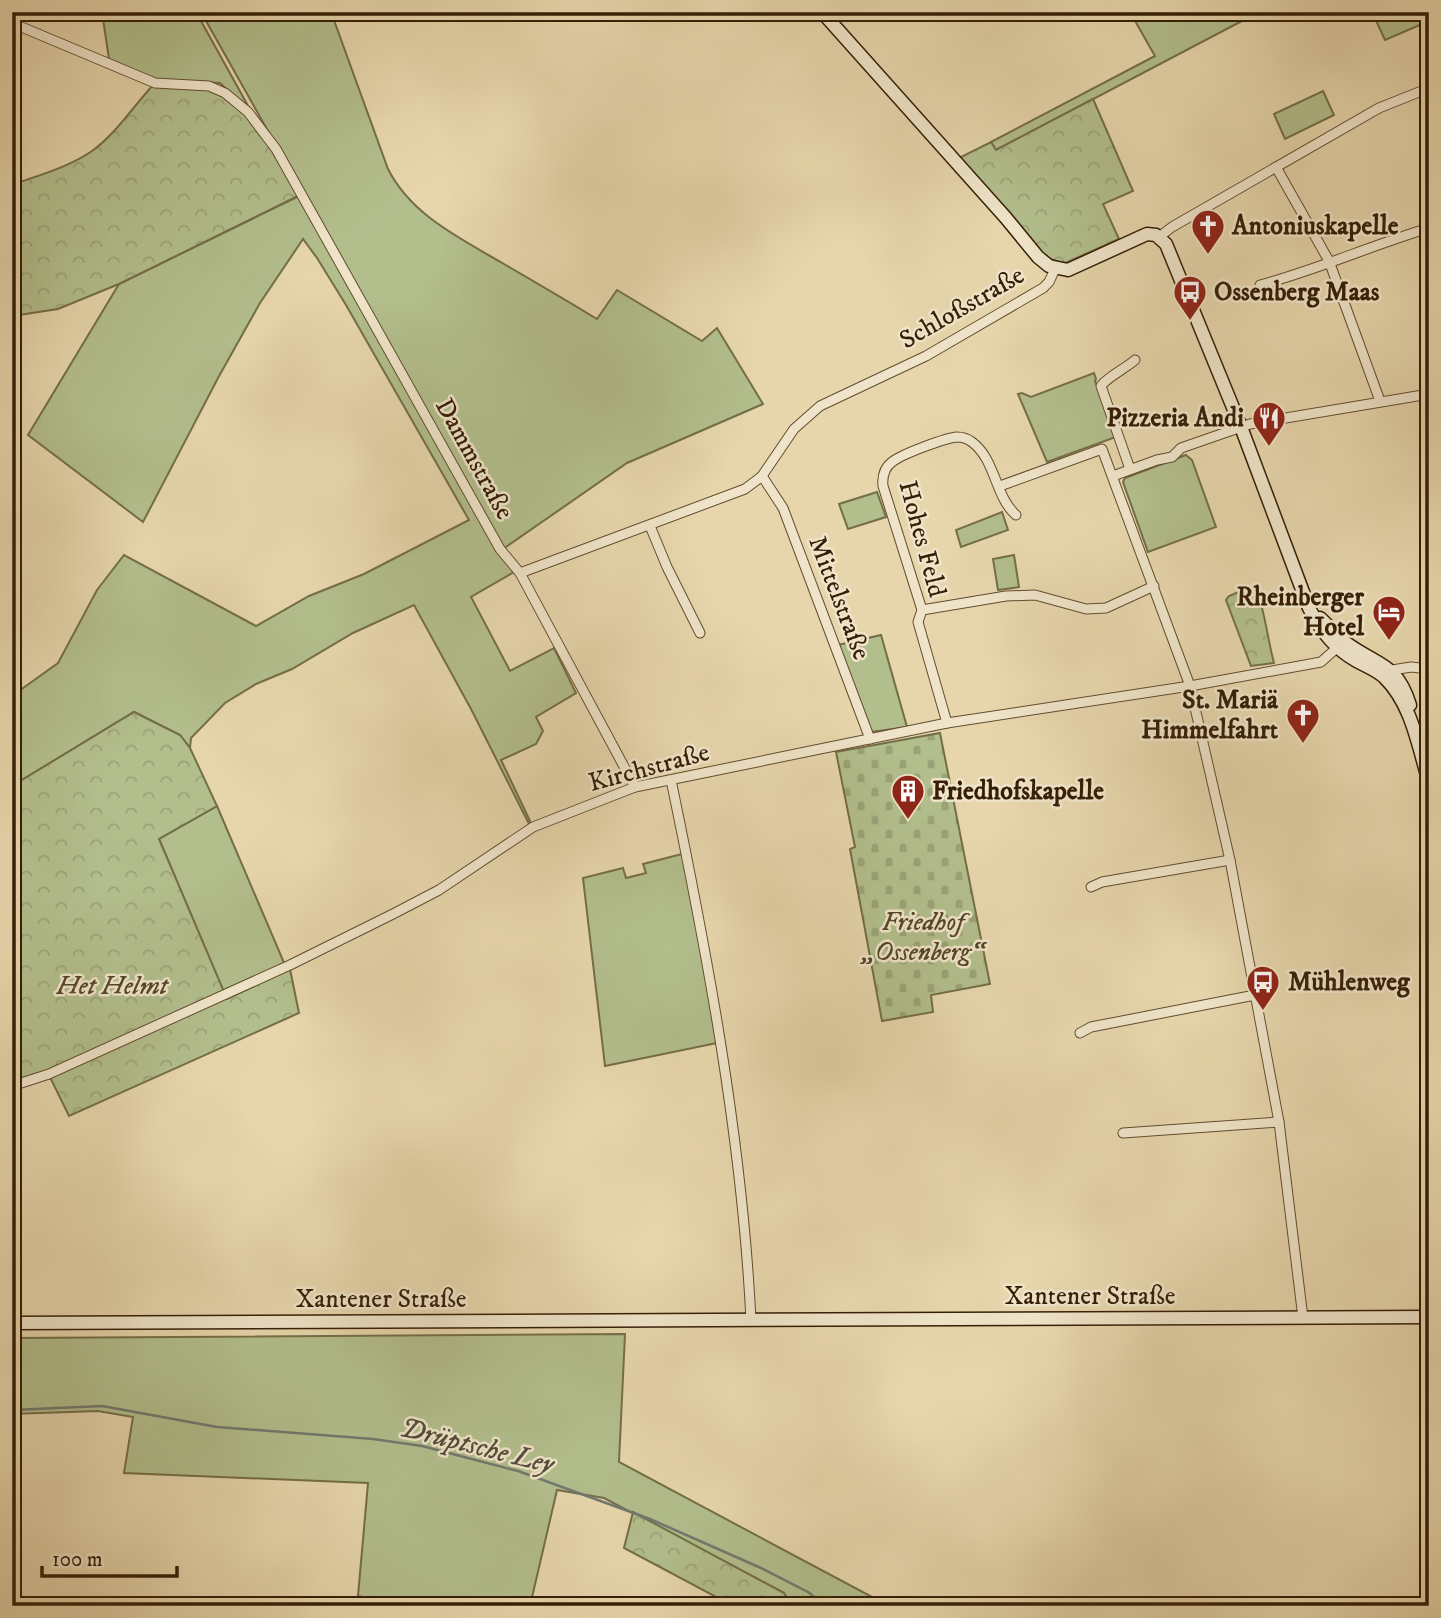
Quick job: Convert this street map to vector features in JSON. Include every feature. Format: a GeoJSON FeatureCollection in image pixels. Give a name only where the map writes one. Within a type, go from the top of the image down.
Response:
{"type":"FeatureCollection","features":[{"type":"Feature","properties":{"kind":"main road"},"geometry":{"type":"LineString","coordinates":[[822,12],[1001,212],[1028,246],[1044,263],[1055,269]]}},
{"type":"Feature","properties":{"kind":"main road","name":"Schloßstraße"},"geometry":{"type":"LineString","coordinates":[[1055,269],[1075,268],[1143,235],[1160,237]]}},
{"type":"Feature","properties":{"kind":"main road"},"geometry":{"type":"LineString","coordinates":[[1160,237],[1170,250],[1241,427],[1309,608],[1318,626],[1341,645],[1389,675],[1411,719],[1429,782]]}},
{"type":"Feature","properties":{"kind":"main road","name":"Xantener Straße"},"geometry":{"type":"LineString","coordinates":[[12,1323],[1429,1317]]}},
{"type":"Feature","properties":{"kind":"street","name":"Dammstraße"},"geometry":{"type":"LineString","coordinates":[[12,23],[155,83],[209,86],[225,93],[248,112],[276,149],[500,549],[520,573],[635,787]]}},
{"type":"Feature","properties":{"kind":"street","name":"Schloßstraße"},"geometry":{"type":"LineString","coordinates":[[1160,237],[1172,227],[1379,108],[1429,88]]}},
{"type":"Feature","properties":{"kind":"street"},"geometry":{"type":"LineString","coordinates":[[1276,167],[1329,261],[1380,401]]}},
{"type":"Feature","properties":{"kind":"street"},"geometry":{"type":"LineString","coordinates":[[1260,285],[1289,278],[1329,261],[1429,228]]}},
{"type":"Feature","properties":{"kind":"street","name":"Schloßstraße"},"geometry":{"type":"LineString","coordinates":[[520,573],[745,489],[762,476],[794,429],[820,406],[926,356],[1033,294],[1049,282],[1055,269]]}},
{"type":"Feature","properties":{"kind":"street"},"geometry":{"type":"LineString","coordinates":[[1130,469],[1101,386],[1103,381],[1122,372],[1135,360]]}},
{"type":"Feature","properties":{"kind":"street"},"geometry":{"type":"LineString","coordinates":[[1112,476],[1172,457],[1181,447],[1241,427],[1429,394]]}},
{"type":"Feature","properties":{"kind":"street","name":"Hohes Feld"},"geometry":{"type":"LineString","coordinates":[[947,723],[918,622],[922,610],[883,486],[882,474],[891,462],[902,456],[954,437],[964,438],[978,447],[1000,486],[1009,509],[1016,516]]}},
{"type":"Feature","properties":{"kind":"street"},"geometry":{"type":"LineString","coordinates":[[1000,486],[1102,449],[1154,586],[1190,686],[1230,860],[1279,1122],[1303,1318]]}},
{"type":"Feature","properties":{"kind":"street","name":"Mittelstraße"},"geometry":{"type":"LineString","coordinates":[[762,476],[783,509],[870,739]]}},
{"type":"Feature","properties":{"kind":"street"},"geometry":{"type":"LineString","coordinates":[[650,526],[700,633]]}},
{"type":"Feature","properties":{"kind":"street"},"geometry":{"type":"LineString","coordinates":[[922,610],[1006,596],[1035,595],[1086,609],[1106,608],[1154,586]]}},
{"type":"Feature","properties":{"kind":"street","name":"Kirchstraße"},"geometry":{"type":"LineString","coordinates":[[12,1086],[48,1074],[290,965],[439,890],[533,827],[635,787],[947,723],[1190,686],[1321,662],[1341,645]]}},
{"type":"Feature","properties":{"kind":"street"},"geometry":{"type":"LineString","coordinates":[[1389,675],[1411,667],[1429,669]]}},
{"type":"Feature","properties":{"kind":"street"},"geometry":{"type":"LineString","coordinates":[[671,780],[693,885],[732,1119],[751,1320]]}},
{"type":"Feature","properties":{"kind":"street"},"geometry":{"type":"LineString","coordinates":[[1091,887],[1102,882],[1230,860]]}},
{"type":"Feature","properties":{"kind":"street"},"geometry":{"type":"LineString","coordinates":[[1080,1033],[1091,1027],[1255,995]]}},
{"type":"Feature","properties":{"kind":"street"},"geometry":{"type":"LineString","coordinates":[[1123,1133],[1279,1122]]}},
{"type":"Feature","properties":{"kind":"green space"},"geometry":{"type":"Polygon","coordinates":[[[102,12],[196,12],[252,113],[220,83],[161,80],[143,75],[109,59],[102,12]]]}},
{"type":"Feature","properties":{"kind":"green space"},"geometry":{"type":"Polygon","coordinates":[[[201,12],[331,12],[388,169],[398,186],[424,213],[454,235],[597,319],[617,290],[702,341],[717,328],[763,404],[627,463],[503,549],[201,12]]]}},
{"type":"Feature","properties":{"kind":"green space"},"geometry":{"type":"Polygon","coordinates":[[[1130,12],[1259,12],[996,150],[991,142],[1155,56],[1130,12]]]}},
{"type":"Feature","properties":{"kind":"green space"},"geometry":{"type":"Polygon","coordinates":[[[1372,12],[1429,12],[1429,21],[1385,40],[1372,12]]]}},
{"type":"Feature","properties":{"kind":"green space"},"geometry":{"type":"Polygon","coordinates":[[[155,83],[209,86],[248,112],[300,195],[119,284],[58,309],[12,316],[12,185],[64,166],[92,151],[155,83]]]}},
{"type":"Feature","properties":{"kind":"green space"},"geometry":{"type":"Polygon","coordinates":[[[1323,91],[1334,115],[1285,139],[1274,114],[1323,91]]]}},
{"type":"Feature","properties":{"kind":"green space"},"geometry":{"type":"Polygon","coordinates":[[[1093,99],[1133,191],[1103,204],[1119,239],[1063,264],[1046,257],[959,158],[991,142],[996,150],[1093,99]]]}},
{"type":"Feature","properties":{"kind":"green space"},"geometry":{"type":"Polygon","coordinates":[[[299,196],[514,572],[471,597],[510,671],[554,648],[576,693],[536,717],[543,731],[536,744],[501,760],[531,823],[529,824],[471,709],[414,605],[353,633],[292,669],[256,684],[225,703],[191,738],[190,748],[180,735],[134,712],[12,786],[12,696],[58,663],[97,590],[124,555],[256,626],[309,596],[364,574],[469,520],[346,305],[303,239],[260,303],[143,522],[28,435],[119,284],[299,196]]]}},
{"type":"Feature","properties":{"kind":"green space"},"geometry":{"type":"Polygon","coordinates":[[[1094,373],[1116,437],[1047,462],[1018,394],[1031,397],[1094,373]]]}},
{"type":"Feature","properties":{"kind":"green space"},"geometry":{"type":"Polygon","coordinates":[[[1186,455],[1192,460],[1216,527],[1148,552],[1123,482],[1125,478],[1186,455]]]}},
{"type":"Feature","properties":{"kind":"green space"},"geometry":{"type":"Polygon","coordinates":[[[877,492],[886,517],[848,529],[839,504],[877,492]]]}},
{"type":"Feature","properties":{"kind":"green space"},"geometry":{"type":"Polygon","coordinates":[[[1002,512],[1008,530],[961,547],[956,530],[1002,512]]]}},
{"type":"Feature","properties":{"kind":"green space"},"geometry":{"type":"Polygon","coordinates":[[[1014,555],[1019,587],[998,590],[993,559],[1014,555]]]}},
{"type":"Feature","properties":{"kind":"green space"},"geometry":{"type":"Polygon","coordinates":[[[1255,585],[1274,663],[1251,666],[1226,600],[1229,596],[1255,585]]]}},
{"type":"Feature","properties":{"kind":"green space"},"geometry":{"type":"Polygon","coordinates":[[[881,635],[907,727],[871,732],[838,645],[881,635]]]}},
{"type":"Feature","properties":{"kind":"green space","name":"Het Helmt"},"geometry":{"type":"Polygon","coordinates":[[[134,712],[180,735],[190,748],[217,806],[159,839],[227,999],[290,969],[299,1013],[69,1116],[47,1071],[12,1083],[12,786],[134,712]]]}},
{"type":"Feature","properties":{"kind":"green space","name":"Friedhof „Ossenberg“"},"geometry":{"type":"Polygon","coordinates":[[[940,733],[990,984],[931,995],[933,1012],[882,1021],[850,849],[855,847],[836,752],[940,733]]]}},
{"type":"Feature","properties":{"kind":"green space"},"geometry":{"type":"Polygon","coordinates":[[[217,806],[285,965],[224,993],[159,839],[217,806]]]}},
{"type":"Feature","properties":{"kind":"green space"},"geometry":{"type":"Polygon","coordinates":[[[682,854],[706,972],[717,1043],[605,1066],[583,878],[623,868],[626,878],[646,873],[643,864],[682,854]]]}},
{"type":"Feature","properties":{"kind":"green space"},"geometry":{"type":"Polygon","coordinates":[[[625,1334],[619,1462],[889,1606],[791,1606],[784,1593],[604,1498],[557,1490],[530,1606],[407,1606],[358,1596],[368,1483],[124,1473],[133,1417],[98,1411],[12,1414],[12,1338],[625,1334]]]}},
{"type":"Feature","properties":{"kind":"green space"},"geometry":{"type":"Polygon","coordinates":[[[633,1512],[784,1593],[791,1606],[733,1606],[624,1548],[633,1512]]]}},
{"type":"Feature","properties":{"kind":"waterway","name":"Drüptsche Ley"},"geometry":{"type":"LineString","coordinates":[[12,1410],[102,1406],[217,1427],[373,1439],[422,1446],[518,1471],[650,1519],[761,1568],[808,1592],[826,1606]]}},
{"type":"Feature","properties":{"kind":"place","name":"Antoniuskapelle"},"geometry":{"type":"Point","coordinates":[1208,256]}},
{"type":"Feature","properties":{"kind":"place","name":"Ossenberg Maas"},"geometry":{"type":"Point","coordinates":[1190,322]}},
{"type":"Feature","properties":{"kind":"place","name":"Pizzeria Andi"},"geometry":{"type":"Point","coordinates":[1269,448]}},
{"type":"Feature","properties":{"kind":"place","name":"Rheinberger Hotel"},"geometry":{"type":"Point","coordinates":[1389,642]}},
{"type":"Feature","properties":{"kind":"place","name":"St. Mariä Himmelfahrt"},"geometry":{"type":"Point","coordinates":[1303,745]}},
{"type":"Feature","properties":{"kind":"place","name":"Friedhofskapelle"},"geometry":{"type":"Point","coordinates":[908,821]}},
{"type":"Feature","properties":{"kind":"place","name":"Mühlenweg"},"geometry":{"type":"Point","coordinates":[1263,1012]}}]}
